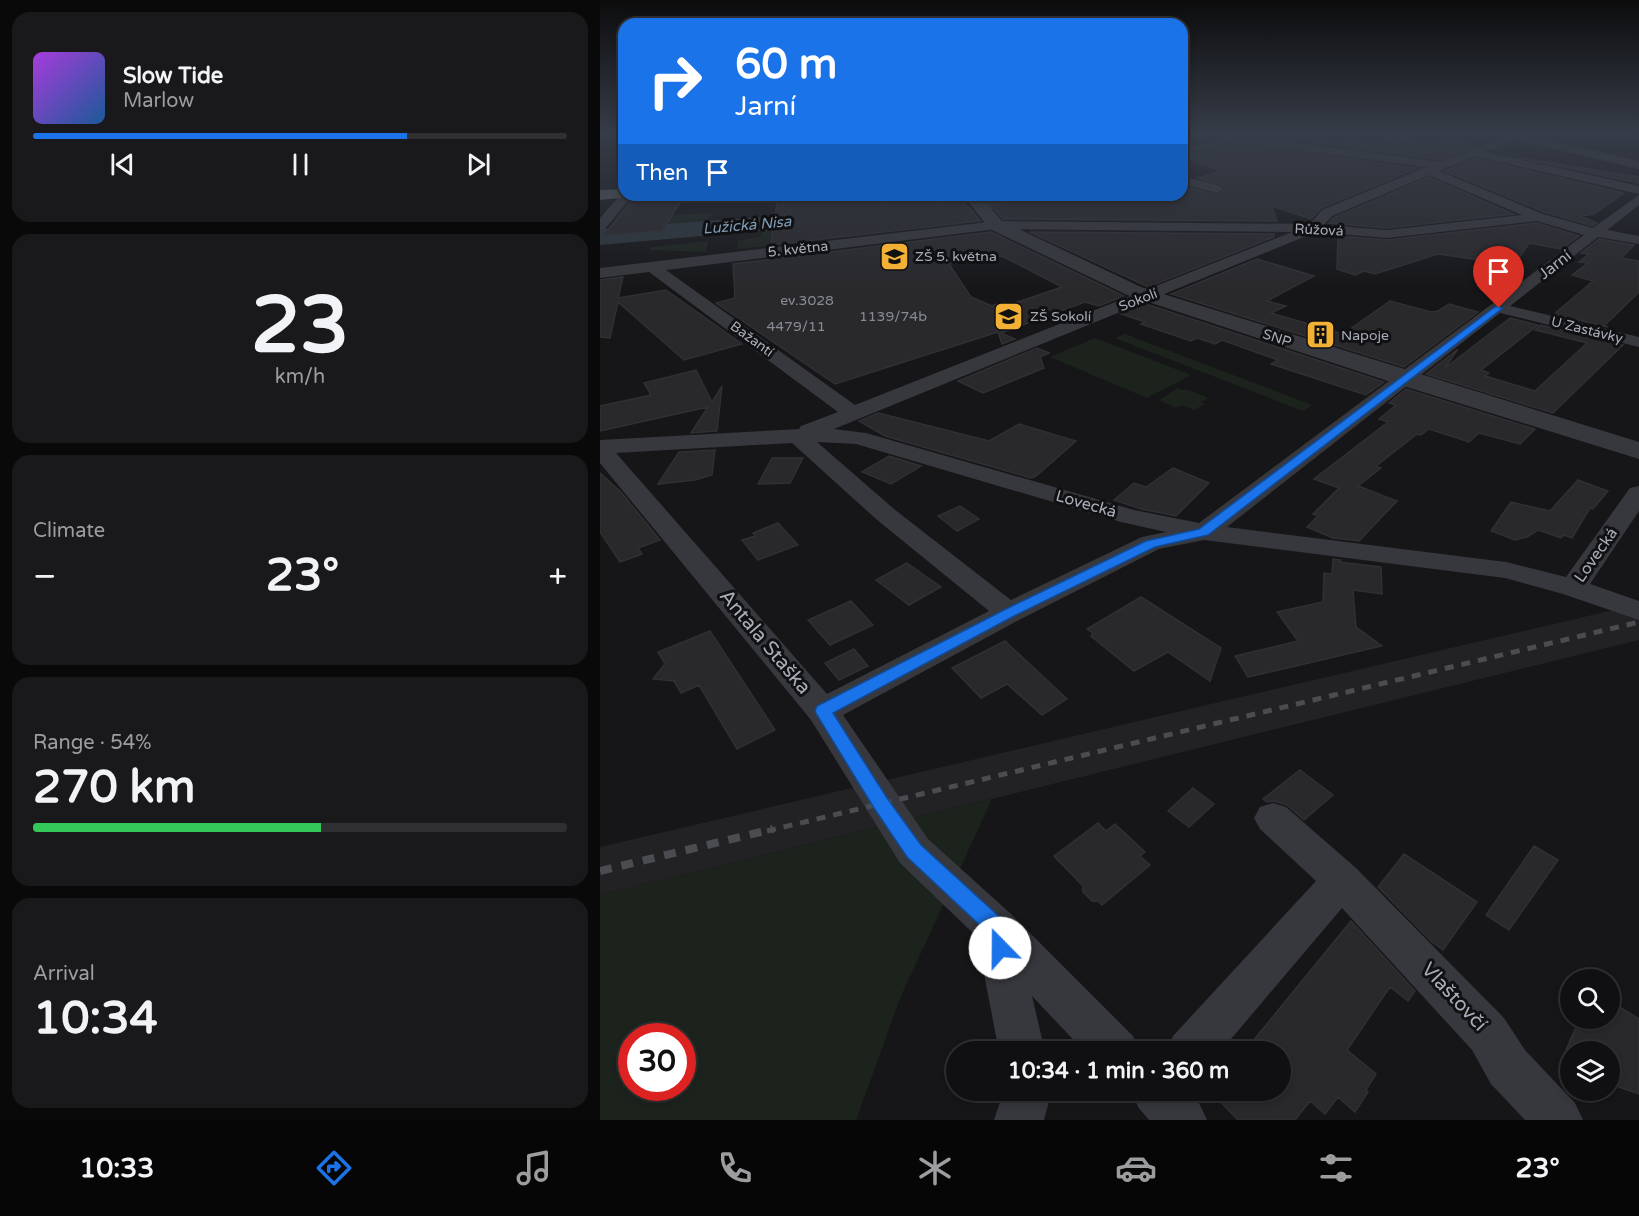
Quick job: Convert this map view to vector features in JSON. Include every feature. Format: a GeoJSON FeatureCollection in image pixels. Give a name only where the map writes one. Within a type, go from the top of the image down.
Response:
{"type":"FeatureCollection","features":[{"type":"Feature","properties":{"kind":"main road"},"geometry":{"type":"LineString","coordinates":[[600,195],[618,195]]}},
{"type":"Feature","properties":{"kind":"street"},"geometry":{"type":"LineString","coordinates":[[1199,184],[1217,189]]}},
{"type":"Feature","properties":{"kind":"street","name":"Sokolí"},"geometry":{"type":"LineString","coordinates":[[797,436],[1314,228],[1327,213],[1393,184]]}},
{"type":"Feature","properties":{"kind":"street"},"geometry":{"type":"LineString","coordinates":[[1469,184],[1538,217]]}},
{"type":"Feature","properties":{"kind":"street"},"geometry":{"type":"LineString","coordinates":[[1614,184],[1639,190]]}},
{"type":"Feature","properties":{"kind":"street","name":"Jarní"},"geometry":{"type":"LineString","coordinates":[[823,711],[1009,613],[1151,543],[1204,532],[1639,199]]}},
{"type":"Feature","properties":{"kind":"street"},"geometry":{"type":"LineString","coordinates":[[600,226],[621,201]]}},
{"type":"Feature","properties":{"kind":"street","name":"SNP"},"geometry":{"type":"LineString","coordinates":[[976,201],[996,225],[1149,296],[1639,451]]}},
{"type":"Feature","properties":{"kind":"street","name":"Růžová"},"geometry":{"type":"LineString","coordinates":[[996,225],[1314,228],[1400,233],[1538,217],[1553,224],[1639,240]]}},
{"type":"Feature","properties":{"kind":"street","name":"5. května"},"geometry":{"type":"LineString","coordinates":[[600,273],[996,225]]}},
{"type":"Feature","properties":{"kind":"street","name":"Bažantí"},"geometry":{"type":"LineString","coordinates":[[651,266],[853,413]]}},
{"type":"Feature","properties":{"kind":"street","name":"U Zastávky"},"geometry":{"type":"LineString","coordinates":[[1499,308],[1639,342]]}},
{"type":"Feature","properties":{"kind":"street","name":"Lovecká"},"geometry":{"type":"LineString","coordinates":[[600,448],[797,436],[830,435],[858,438],[1130,517],[1204,532],[1506,570],[1573,588],[1639,611]]}},
{"type":"Feature","properties":{"kind":"street"},"geometry":{"type":"LineString","coordinates":[[797,436],[885,514],[1009,613]]}},
{"type":"Feature","properties":{"kind":"street","name":"Antala Staška"},"geometry":{"type":"LineString","coordinates":[[600,448],[823,711],[880,803],[914,851],[996,928],[1106,1041]]}},
{"type":"Feature","properties":{"kind":"street","name":"Lovecká"},"geometry":{"type":"LineString","coordinates":[[1573,588],[1639,493]]}},
{"type":"Feature","properties":{"kind":"street","name":"Vlaštovčí"},"geometry":{"type":"LineString","coordinates":[[1273,818],[1342,880],[1488,1034],[1508,1067],[1558,1120]]}},
{"type":"Feature","properties":{"kind":"street"},"geometry":{"type":"LineString","coordinates":[[1199,1041],[1342,880]]}},
{"type":"Feature","properties":{"kind":"street"},"geometry":{"type":"LineString","coordinates":[[996,928],[1020,1041]]}},
{"type":"Feature","properties":{"kind":"street"},"geometry":{"type":"LineString","coordinates":[[1019,1120],[1025,1101]]}},
{"type":"Feature","properties":{"kind":"street"},"geometry":{"type":"LineString","coordinates":[[1165,1101],[1182,1120]]}},
{"type":"Feature","properties":{"kind":"shaded area"},"geometry":{"type":"Polygon","coordinates":[[[712,213],[702,228],[662,231],[672,215],[712,213]]]}},
{"type":"Feature","properties":{"kind":"shaded area"},"geometry":{"type":"Polygon","coordinates":[[[773,226],[771,246],[737,249],[738,241],[762,236],[762,229],[747,230],[748,228],[773,226]]]}},
{"type":"Feature","properties":{"kind":"shaded area"},"geometry":{"type":"Polygon","coordinates":[[[708,241],[706,252],[649,250],[651,247],[708,241]]]}},
{"type":"Feature","properties":{"kind":"shaded area"},"geometry":{"type":"Polygon","coordinates":[[[1125,334],[1312,405],[1303,411],[1115,338],[1125,334]]]}},
{"type":"Feature","properties":{"kind":"shaded area"},"geometry":{"type":"Polygon","coordinates":[[[1095,338],[1191,375],[1147,398],[1050,357],[1095,338]]]}},
{"type":"Feature","properties":{"kind":"shaded area"},"geometry":{"type":"Polygon","coordinates":[[[1178,388],[1208,398],[1201,402],[1205,404],[1194,410],[1182,405],[1176,408],[1159,400],[1178,388]]]}},
{"type":"Feature","properties":{"kind":"shaded area"},"geometry":{"type":"Polygon","coordinates":[[[1639,604],[1639,640],[600,895],[600,847],[1639,604]]]}},
{"type":"Feature","properties":{"kind":"shaded area"},"geometry":{"type":"Polygon","coordinates":[[[992,799],[901,996],[856,1120],[600,1120],[600,895],[992,799]]]}},
{"type":"Feature","properties":{"kind":"building"},"geometry":{"type":"Polygon","coordinates":[[[1220,184],[1378,184],[1321,208],[1311,219],[1272,206],[1277,221],[1003,219],[991,205],[1011,201],[1188,201],[1188,188],[1218,195],[1225,189],[1220,184]]]}},
{"type":"Feature","properties":{"kind":"building"},"geometry":{"type":"Polygon","coordinates":[[[1412,184],[1445,184],[1513,214],[1387,228],[1329,223],[1333,218],[1412,184]]]}},
{"type":"Feature","properties":{"kind":"building"},"geometry":{"type":"Polygon","coordinates":[[[1477,184],[1587,184],[1624,193],[1594,214],[1580,216],[1597,223],[1593,226],[1544,212],[1477,184]]]}},
{"type":"Feature","properties":{"kind":"building"},"geometry":{"type":"Polygon","coordinates":[[[631,201],[681,201],[662,231],[604,235],[631,201]]]}},
{"type":"Feature","properties":{"kind":"building"},"geometry":{"type":"Polygon","coordinates":[[[777,201],[880,201],[880,203],[937,201],[939,203],[961,201],[980,221],[771,245],[777,201]]]}},
{"type":"Feature","properties":{"kind":"building"},"geometry":{"type":"Polygon","coordinates":[[[1537,223],[1579,236],[1561,249],[1529,243],[1519,258],[1492,254],[1487,261],[1438,254],[1375,274],[1364,271],[1355,275],[1337,269],[1338,236],[1387,240],[1537,223]]]}},
{"type":"Feature","properties":{"kind":"building"},"geometry":{"type":"Polygon","coordinates":[[[991,232],[1124,296],[1099,306],[1085,302],[1001,333],[1015,339],[1002,344],[998,332],[835,384],[716,303],[735,298],[733,264],[991,232]],[[1001,256],[949,264],[971,297],[992,306],[996,304],[1003,307],[1062,287],[1001,256]]]}},
{"type":"Feature","properties":{"kind":"building"},"geometry":{"type":"Polygon","coordinates":[[[1030,232],[1274,234],[1274,237],[1148,287],[1030,232]]]}},
{"type":"Feature","properties":{"kind":"building"},"geometry":{"type":"Polygon","coordinates":[[[1599,239],[1634,245],[1621,258],[1639,261],[1639,292],[1604,326],[1608,327],[1554,314],[1593,281],[1572,275],[1588,263],[1579,262],[1589,254],[1581,253],[1599,239]]]}},
{"type":"Feature","properties":{"kind":"building"},"geometry":{"type":"Polygon","coordinates":[[[1257,259],[1314,276],[1267,301],[1286,306],[1271,313],[1343,334],[1390,301],[1431,312],[1438,311],[1449,304],[1478,312],[1404,367],[1171,294],[1257,259]]]}},
{"type":"Feature","properties":{"kind":"building"},"geometry":{"type":"Polygon","coordinates":[[[623,277],[618,298],[666,290],[742,344],[684,360],[618,302],[610,338],[600,337],[600,280],[623,277]]]}},
{"type":"Feature","properties":{"kind":"building"},"geometry":{"type":"Polygon","coordinates":[[[1146,304],[1384,382],[1366,395],[1271,364],[1278,360],[1222,340],[1215,344],[1197,338],[1191,341],[1141,324],[1145,322],[1121,314],[1146,304]]]}},
{"type":"Feature","properties":{"kind":"building"},"geometry":{"type":"Polygon","coordinates":[[[1510,318],[1538,325],[1481,370],[1489,373],[1485,376],[1535,391],[1587,343],[1535,330],[1541,325],[1623,345],[1553,413],[1426,374],[1458,349],[1445,368],[1510,318]]]}},
{"type":"Feature","properties":{"kind":"building"},"geometry":{"type":"Polygon","coordinates":[[[1037,348],[1049,353],[1040,357],[1044,368],[983,393],[958,381],[1037,348]]]}},
{"type":"Feature","properties":{"kind":"building"},"geometry":{"type":"Polygon","coordinates":[[[696,370],[712,402],[722,386],[717,431],[691,433],[708,407],[600,431],[600,406],[651,395],[644,383],[696,370]]]}},
{"type":"Feature","properties":{"kind":"building"},"geometry":{"type":"Polygon","coordinates":[[[1406,389],[1535,429],[1520,444],[1479,433],[1469,442],[1429,429],[1421,435],[1417,434],[1376,466],[1381,468],[1358,486],[1397,501],[1359,541],[1333,538],[1307,527],[1318,516],[1313,514],[1339,488],[1314,479],[1388,422],[1379,419],[1396,405],[1389,403],[1406,389]]]}},
{"type":"Feature","properties":{"kind":"building"},"geometry":{"type":"Polygon","coordinates":[[[878,413],[989,441],[1019,424],[1076,441],[1031,478],[885,436],[859,421],[878,413]]]}},
{"type":"Feature","properties":{"kind":"building"},"geometry":{"type":"Polygon","coordinates":[[[715,450],[712,475],[695,480],[658,484],[679,452],[715,450]]]}},
{"type":"Feature","properties":{"kind":"building"},"geometry":{"type":"Polygon","coordinates":[[[889,456],[921,466],[891,484],[862,472],[889,456]]]}},
{"type":"Feature","properties":{"kind":"building"},"geometry":{"type":"Polygon","coordinates":[[[772,458],[803,458],[790,483],[758,484],[772,458]]]}},
{"type":"Feature","properties":{"kind":"building"},"geometry":{"type":"Polygon","coordinates":[[[1173,468],[1209,483],[1176,516],[1141,509],[1114,500],[1134,483],[1146,487],[1173,468]]]}},
{"type":"Feature","properties":{"kind":"building"},"geometry":{"type":"Polygon","coordinates":[[[600,473],[621,492],[660,540],[638,548],[642,554],[620,562],[600,532],[600,473]]]}},
{"type":"Feature","properties":{"kind":"building"},"geometry":{"type":"Polygon","coordinates":[[[1578,480],[1608,491],[1593,509],[1590,508],[1572,538],[1564,535],[1561,538],[1538,530],[1527,537],[1515,540],[1491,531],[1511,502],[1550,511],[1578,480]]]}},
{"type":"Feature","properties":{"kind":"building"},"geometry":{"type":"Polygon","coordinates":[[[960,506],[979,519],[957,531],[938,516],[960,506]]]}},
{"type":"Feature","properties":{"kind":"building"},"geometry":{"type":"Polygon","coordinates":[[[778,523],[798,545],[758,560],[742,540],[755,536],[753,533],[778,523]]]}},
{"type":"Feature","properties":{"kind":"building"},"geometry":{"type":"Polygon","coordinates":[[[1333,559],[1341,560],[1339,562],[1381,567],[1382,594],[1353,590],[1356,627],[1382,646],[1248,677],[1235,656],[1298,641],[1277,612],[1323,602],[1324,573],[1332,574],[1333,559]]]}},
{"type":"Feature","properties":{"kind":"building"},"geometry":{"type":"Polygon","coordinates":[[[907,563],[941,587],[909,605],[876,580],[907,563]]]}},
{"type":"Feature","properties":{"kind":"building"},"geometry":{"type":"Polygon","coordinates":[[[1141,597],[1221,648],[1210,681],[1168,652],[1134,671],[1091,636],[1093,633],[1087,629],[1141,597]]]}},
{"type":"Feature","properties":{"kind":"building"},"geometry":{"type":"Polygon","coordinates":[[[851,601],[873,625],[830,645],[808,620],[851,601]]]}},
{"type":"Feature","properties":{"kind":"building"},"geometry":{"type":"Polygon","coordinates":[[[710,631],[775,730],[737,749],[699,685],[681,693],[674,681],[653,679],[665,664],[658,652],[710,631]]]}},
{"type":"Feature","properties":{"kind":"building"},"geometry":{"type":"Polygon","coordinates":[[[1005,641],[1067,699],[1042,715],[1007,684],[981,698],[952,668],[1005,641]]]}},
{"type":"Feature","properties":{"kind":"building"},"geometry":{"type":"Polygon","coordinates":[[[854,649],[868,666],[839,680],[825,663],[854,649]]]}},
{"type":"Feature","properties":{"kind":"building"},"geometry":{"type":"Polygon","coordinates":[[[1300,770],[1333,795],[1304,820],[1287,805],[1274,801],[1267,802],[1263,799],[1300,770]]]}},
{"type":"Feature","properties":{"kind":"building"},"geometry":{"type":"Polygon","coordinates":[[[1193,788],[1214,804],[1189,827],[1168,811],[1193,788]]]}},
{"type":"Feature","properties":{"kind":"building"},"geometry":{"type":"Polygon","coordinates":[[[1098,823],[1106,831],[1115,824],[1145,852],[1140,856],[1150,865],[1102,905],[1098,901],[1092,901],[1083,892],[1083,886],[1054,856],[1098,823]]]}},
{"type":"Feature","properties":{"kind":"building"},"geometry":{"type":"Polygon","coordinates":[[[1534,846],[1558,860],[1509,930],[1486,915],[1534,846]]]}},
{"type":"Feature","properties":{"kind":"building"},"geometry":{"type":"Polygon","coordinates":[[[1404,854],[1477,902],[1443,950],[1432,942],[1378,887],[1404,854]]]}},
{"type":"Feature","properties":{"kind":"building"},"geometry":{"type":"Polygon","coordinates":[[[1351,921],[1415,991],[1408,1001],[1390,987],[1347,1050],[1376,1074],[1355,1112],[1338,1097],[1325,1114],[1310,1101],[1295,1120],[1238,1120],[1220,1101],[1291,1101],[1291,1041],[1253,1041],[1351,921]]]}},
{"type":"Feature","properties":{"kind":"building"},"geometry":{"type":"Polygon","coordinates":[[[1620,1007],[1639,1019],[1639,1094],[1620,1087],[1620,1041],[1570,1041],[1575,1029],[1620,1029],[1620,1007]]]}},
{"type":"Feature","properties":{"kind":"waterway","name":"Lužická Nisa"},"geometry":{"type":"LineString","coordinates":[[993,203],[1002,201]]}},
{"type":"Feature","properties":{"kind":"waterway","name":"Lužická Nisa"},"geometry":{"type":"LineString","coordinates":[[600,237],[841,218]]}},
{"type":"Feature","properties":{"kind":"railway"},"geometry":{"type":"LineString","coordinates":[[767,831],[1639,622]]}},
{"type":"Feature","properties":{"kind":"railway"},"geometry":{"type":"LineString","coordinates":[[600,871],[773,829]]}},
{"type":"Feature","properties":{"kind":"place","name":"ZŠ 5. května"},"geometry":{"type":"Point","coordinates":[894,256]}},
{"type":"Feature","properties":{"kind":"place","name":"ZŠ Sokolí"},"geometry":{"type":"Point","coordinates":[1009,316]}},
{"type":"Feature","properties":{"kind":"place","name":"Napoje"},"geometry":{"type":"Point","coordinates":[1320,335]}},
{"type":"Feature","properties":{"kind":"route"},"geometry":{"type":"LineString","coordinates":[[1000,948],[996,928],[914,851],[880,803],[823,711],[1009,613],[1151,543],[1204,532],[1499,308]]}}]}
